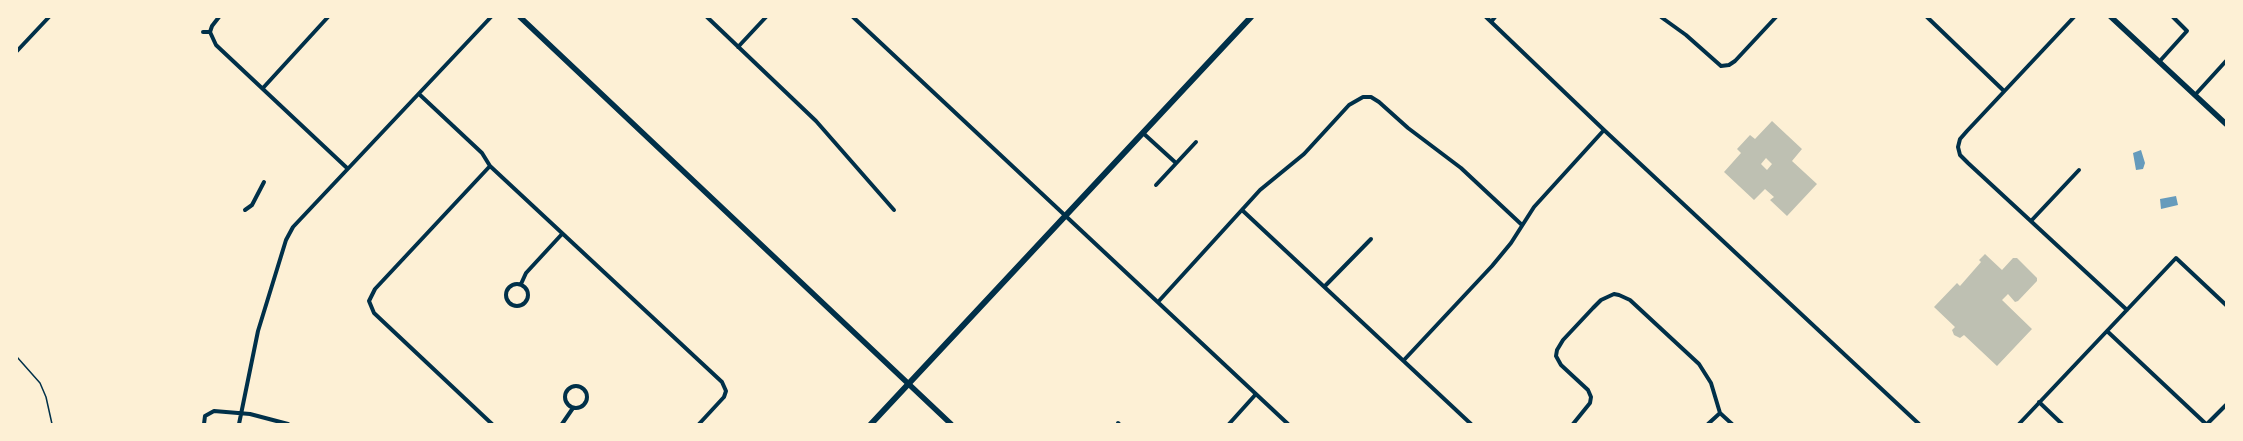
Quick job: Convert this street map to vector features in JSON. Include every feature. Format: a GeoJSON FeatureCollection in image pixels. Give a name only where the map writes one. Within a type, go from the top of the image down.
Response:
{"type":"FeatureCollection","features":[{"type":"Feature","properties":{"kind":"main road"},"geometry":{"type":"LineString","coordinates":[[871,424],[1251,17]]}},
{"type":"Feature","properties":{"kind":"street"},"geometry":{"type":"LineString","coordinates":[[17,51],[49,17]]}},
{"type":"Feature","properties":{"kind":"street"},"geometry":{"type":"LineString","coordinates":[[219,17],[212,26],[210,32],[216,45],[347,168]]}},
{"type":"Feature","properties":{"kind":"street"},"geometry":{"type":"LineString","coordinates":[[263,88],[328,17]]}},
{"type":"Feature","properties":{"kind":"street"},"geometry":{"type":"LineString","coordinates":[[239,424],[240,413],[258,331],[286,240],[292,227],[303,213],[420,94],[491,17]]}},
{"type":"Feature","properties":{"kind":"street"},"geometry":{"type":"LineString","coordinates":[[520,17],[951,424]]}},
{"type":"Feature","properties":{"kind":"street"},"geometry":{"type":"LineString","coordinates":[[707,17],[816,121],[894,210]]}},
{"type":"Feature","properties":{"kind":"street"},"geometry":{"type":"LineString","coordinates":[[738,47],[766,17]]}},
{"type":"Feature","properties":{"kind":"street"},"geometry":{"type":"LineString","coordinates":[[853,17],[1065,217],[1288,424]]}},
{"type":"Feature","properties":{"kind":"street"},"geometry":{"type":"LineString","coordinates":[[1486,17],[1604,130],[1919,424]]}},
{"type":"Feature","properties":{"kind":"street"},"geometry":{"type":"LineString","coordinates":[[1491,22],[1495,17]]}},
{"type":"Feature","properties":{"kind":"street"},"geometry":{"type":"LineString","coordinates":[[1661,17],[1686,35],[1716,64],[1721,66],[1729,65],[1735,61],[1776,17]]}},
{"type":"Feature","properties":{"kind":"street"},"geometry":{"type":"LineString","coordinates":[[1927,17],[2004,91]]}},
{"type":"Feature","properties":{"kind":"street"},"geometry":{"type":"LineString","coordinates":[[2074,17],[1960,139],[1958,147],[1964,159],[2127,310]]}},
{"type":"Feature","properties":{"kind":"street"},"geometry":{"type":"LineString","coordinates":[[2112,17],[2226,124]]}},
{"type":"Feature","properties":{"kind":"street"},"geometry":{"type":"LineString","coordinates":[[2159,62],[2187,31],[2173,17]]}},
{"type":"Feature","properties":{"kind":"street"},"geometry":{"type":"LineString","coordinates":[[203,32],[210,32]]}},
{"type":"Feature","properties":{"kind":"street"},"geometry":{"type":"LineString","coordinates":[[2195,95],[2226,61]]}},
{"type":"Feature","properties":{"kind":"street"},"geometry":{"type":"LineString","coordinates":[[420,94],[482,153],[490,166],[719,379],[726,391],[724,397],[699,424]]}},
{"type":"Feature","properties":{"kind":"street"},"geometry":{"type":"LineString","coordinates":[[1158,302],[1260,190],[1304,154],[1349,105],[1363,97],[1371,97],[1461,168],[1522,225]]}},
{"type":"Feature","properties":{"kind":"street"},"geometry":{"type":"LineString","coordinates":[[1404,360],[1492,266],[1511,243],[1544,194],[1604,130]]}},
{"type":"Feature","properties":{"kind":"street"},"geometry":{"type":"LineString","coordinates":[[1143,133],[1176,163]]}},
{"type":"Feature","properties":{"kind":"street"},"geometry":{"type":"LineString","coordinates":[[1156,185],[1196,142]]}},
{"type":"Feature","properties":{"kind":"street"},"geometry":{"type":"LineString","coordinates":[[490,166],[375,289],[369,301],[374,313],[492,424]]}},
{"type":"Feature","properties":{"kind":"street"},"geometry":{"type":"LineString","coordinates":[[2031,221],[2079,170]]}},
{"type":"Feature","properties":{"kind":"street"},"geometry":{"type":"LineString","coordinates":[[245,210],[252,205],[264,182]]}},
{"type":"Feature","properties":{"kind":"street"},"geometry":{"type":"LineString","coordinates":[[1242,210],[1471,424]]}},
{"type":"Feature","properties":{"kind":"street"},"geometry":{"type":"LineString","coordinates":[[521,284],[526,273],[562,234]]}},
{"type":"Feature","properties":{"kind":"street"},"geometry":{"type":"LineString","coordinates":[[1324,286],[1371,239]]}},
{"type":"Feature","properties":{"kind":"street"},"geometry":{"type":"LineString","coordinates":[[2019,424],[2176,258],[2226,305]]}},
{"type":"Feature","properties":{"kind":"street"},"geometry":{"type":"LineString","coordinates":[[521,284],[528,292],[528,300],[522,305],[515,306],[507,299],[507,292],[510,286],[521,284]]}},
{"type":"Feature","properties":{"kind":"street"},"geometry":{"type":"LineString","coordinates":[[1573,424],[1590,403],[1591,396],[1588,390],[1561,365],[1556,356],[1557,350],[1562,340],[1601,300],[1614,294],[1630,300],[1699,364],[1711,383],[1720,413],[1732,424]]}},
{"type":"Feature","properties":{"kind":"street"},"geometry":{"type":"LineString","coordinates":[[2107,331],[2207,424],[2226,404]]}},
{"type":"Feature","properties":{"kind":"street"},"geometry":{"type":"LineString","coordinates":[[573,386],[580,387],[586,392],[588,399],[581,408],[573,408],[566,401],[565,394],[573,386]]}},
{"type":"Feature","properties":{"kind":"street"},"geometry":{"type":"LineString","coordinates":[[1229,424],[1256,394]]}},
{"type":"Feature","properties":{"kind":"street"},"geometry":{"type":"LineString","coordinates":[[2040,402],[2062,424]]}},
{"type":"Feature","properties":{"kind":"street"},"geometry":{"type":"LineString","coordinates":[[562,424],[573,408]]}},
{"type":"Feature","properties":{"kind":"street"},"geometry":{"type":"LineString","coordinates":[[204,424],[205,416],[214,411],[240,413],[288,424]]}},
{"type":"Feature","properties":{"kind":"street"},"geometry":{"type":"LineString","coordinates":[[1708,424],[1720,413]]}},
{"type":"Feature","properties":{"kind":"path"},"geometry":{"type":"LineString","coordinates":[[17,357],[40,383],[46,397],[52,424]]}},
{"type":"Feature","properties":{"kind":"water"},"geometry":{"type":"Polygon","coordinates":[[[2141,150],[2145,163],[2143,169],[2136,170],[2133,153],[2141,150]]]}},
{"type":"Feature","properties":{"kind":"water"},"geometry":{"type":"Polygon","coordinates":[[[2176,196],[2178,205],[2161,209],[2160,199],[2176,196]]]}},
{"type":"Feature","properties":{"kind":"building"},"geometry":{"type":"Polygon","coordinates":[[[1772,121],[1802,149],[1792,161],[1817,184],[1787,216],[1770,200],[1774,197],[1765,189],[1754,200],[1724,172],[1741,153],[1737,149],[1750,135],[1755,139],[1772,121]],[[1766,158],[1761,164],[1767,170],[1772,164],[1766,158]]]}},
{"type":"Feature","properties":{"kind":"building"},"geometry":{"type":"Polygon","coordinates":[[[1985,254],[2002,270],[2013,258],[2017,258],[2037,278],[2037,281],[2018,301],[2015,302],[2008,294],[2002,300],[2032,329],[1997,366],[1964,335],[1960,338],[1954,335],[1952,330],[1955,327],[1934,307],[1957,283],[1960,286],[1981,262],[1979,260],[1985,254]]]}}]}
